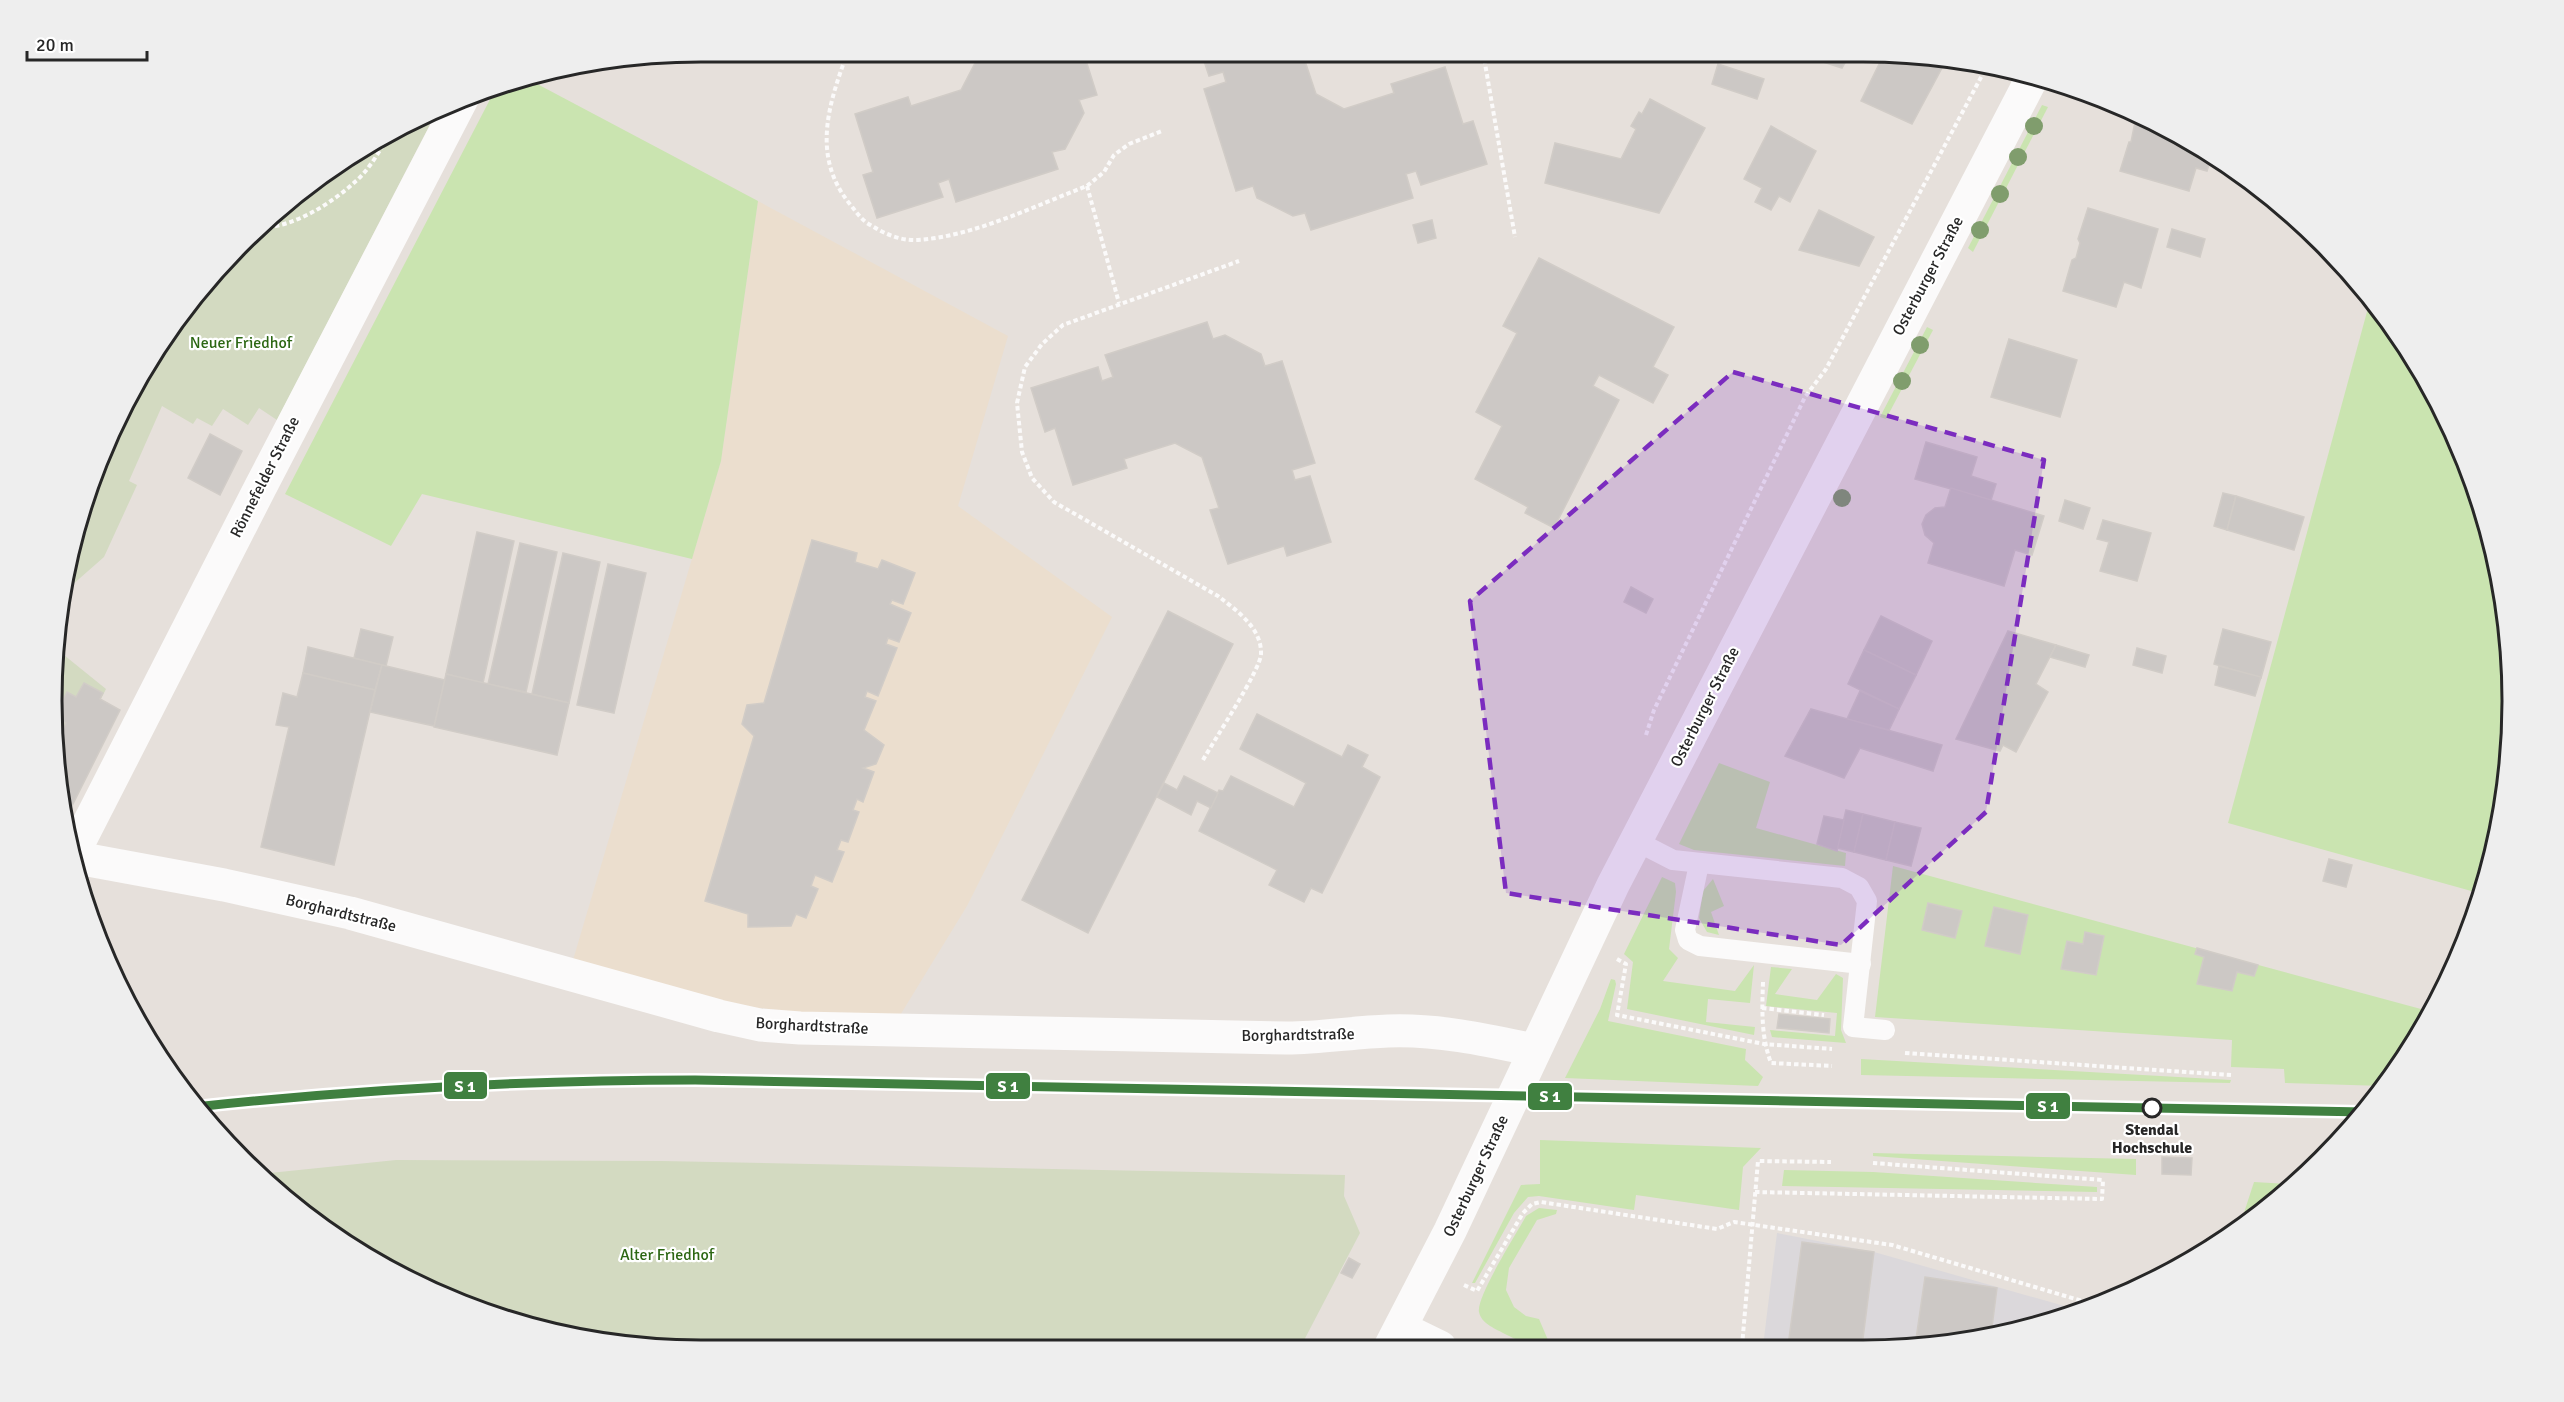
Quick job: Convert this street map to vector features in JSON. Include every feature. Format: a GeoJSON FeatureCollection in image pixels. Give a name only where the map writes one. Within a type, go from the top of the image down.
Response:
{"type":"FeatureCollection","features":[{"type":"Feature","properties":{"kind":"street","name":"Osterburger Straße"},"geometry":{"type":"LineString","coordinates":[[1396,1337],[1450,1231],[1534,1050],[1636,841],[2029,83]]}},
{"type":"Feature","properties":{"kind":"street","name":"Rönnefelder Straße"},"geometry":{"type":"LineString","coordinates":[[78,846],[265,477],[456,110]]}},
{"type":"Feature","properties":{"kind":"street","name":"Borghardtstraße"},"geometry":{"type":"LineString","coordinates":[[81,860],[224,885],[350,913],[719,1016],[760,1025],[836,1029],[1287,1038],[1326,1038],[1388,1031],[1426,1032],[1534,1050]]}},
{"type":"Feature","properties":{"kind":"lane"},"geometry":{"type":"LineString","coordinates":[[1636,841],[1673,860],[1842,878],[1858,887],[1867,901],[1853,1027],[1885,1030]]}},
{"type":"Feature","properties":{"kind":"lane"},"geometry":{"type":"LineString","coordinates":[[1700,864],[1685,930],[1688,940],[1700,946],[1861,964]]}},
{"type":"Feature","properties":{"kind":"path"},"geometry":{"type":"LineString","coordinates":[[844,62],[835,87],[827,122],[827,160],[839,191],[860,217],[886,235],[915,240],[959,234],[1087,186],[1104,172],[1114,155],[1129,144],[1162,131]]}},
{"type":"Feature","properties":{"kind":"path"},"geometry":{"type":"LineString","coordinates":[[1484,62],[1515,237]]}},
{"type":"Feature","properties":{"kind":"path"},"geometry":{"type":"LineString","coordinates":[[272,227],[320,208],[358,180],[380,148]]}},
{"type":"Feature","properties":{"kind":"path"},"geometry":{"type":"LineString","coordinates":[[1087,186],[1119,303]]}},
{"type":"Feature","properties":{"kind":"path"},"geometry":{"type":"LineString","coordinates":[[1203,760],[1253,675],[1262,654],[1255,632],[1238,611],[1218,596],[1054,502],[1032,478],[1022,452],[1017,403],[1025,367],[1042,344],[1063,325],[1239,261]]}},
{"type":"Feature","properties":{"kind":"path"},"geometry":{"type":"LineString","coordinates":[[1765,953],[1762,1008],[1764,1044],[1771,1063],[1832,1066]]}},
{"type":"Feature","properties":{"kind":"path"},"geometry":{"type":"LineString","coordinates":[[1762,1008],[1834,1016]]}},
{"type":"Feature","properties":{"kind":"path"},"geometry":{"type":"LineString","coordinates":[[1742,1340],[1758,1161],[1831,1162]]}},
{"type":"Feature","properties":{"kind":"path"},"geometry":{"type":"LineString","coordinates":[[1755,1192],[2102,1199],[2103,1180],[1873,1163]]}},
{"type":"Feature","properties":{"kind":"path"},"geometry":{"type":"LineString","coordinates":[[1458,1282],[1477,1291],[1523,1213],[1532,1204],[1541,1202],[1717,1229],[1734,1222],[1892,1245],[2084,1301]]}},
{"type":"Feature","properties":{"kind":"highlighted area"},"geometry":{"type":"Polygon","coordinates":[[[1733,372],[2044,460],[1986,812],[1841,945],[1506,893],[1470,601],[1733,372]]]}},
{"type":"Feature","properties":{"kind":"shaded area"},"geometry":{"type":"Polygon","coordinates":[[[758,201],[1008,336],[958,506],[1112,617],[967,906],[899,1017],[804,1013],[732,1005],[573,960],[721,461],[758,201]]]}},
{"type":"Feature","properties":{"kind":"shaded area"},"geometry":{"type":"Polygon","coordinates":[[[1777,1233],[1874,1252],[2068,1307],[2029,1319],[1946,1335],[1905,1339],[1764,1340],[1777,1233]]]}},
{"type":"Feature","properties":{"kind":"green space"},"geometry":{"type":"Polygon","coordinates":[[[535,83],[758,201],[721,461],[692,559],[422,494],[391,546],[285,494],[492,96],[535,83]]]}},
{"type":"Feature","properties":{"kind":"green space"},"geometry":{"type":"Polygon","coordinates":[[[2042,105],[2048,107],[1973,252],[1968,248],[2042,105]]]}},
{"type":"Feature","properties":{"kind":"green space","name":"Neuer Friedhof"},"geometry":{"type":"Polygon","coordinates":[[[432,121],[277,420],[259,408],[248,425],[223,409],[212,426],[197,418],[193,424],[162,406],[129,481],[137,485],[104,557],[73,585],[83,535],[110,456],[147,381],[194,312],[220,279],[279,220],[346,169],[381,147],[432,121]]]}},
{"type":"Feature","properties":{"kind":"green space"},"geometry":{"type":"Polygon","coordinates":[[[2368,309],[2395,346],[2437,418],[2469,495],[2490,576],[2501,659],[2501,743],[2497,784],[2481,867],[2474,892],[2228,823],[2368,309]]]}},
{"type":"Feature","properties":{"kind":"green space"},"geometry":{"type":"Polygon","coordinates":[[[1927,327],[1933,330],[1886,419],[1880,417],[1927,327]]]}},
{"type":"Feature","properties":{"kind":"green space"},"geometry":{"type":"Polygon","coordinates":[[[63,655],[106,689],[101,699],[120,710],[71,808],[63,743],[63,655]]]}},
{"type":"Feature","properties":{"kind":"green space"},"geometry":{"type":"Polygon","coordinates":[[[1719,763],[1770,782],[1756,828],[1846,853],[1845,866],[1694,850],[1679,844],[1719,763]]]}},
{"type":"Feature","properties":{"kind":"green space"},"geometry":{"type":"Polygon","coordinates":[[[1893,866],[2423,1010],[2395,1056],[2373,1086],[2285,1083],[2284,1069],[2231,1067],[2232,1040],[1875,1017],[1893,866]]]}},
{"type":"Feature","properties":{"kind":"green space"},"geometry":{"type":"Polygon","coordinates":[[[1662,877],[1675,883],[1676,892],[1669,949],[1678,958],[1663,981],[1735,991],[1754,965],[1750,1003],[1708,999],[1706,1022],[1755,1027],[1754,1035],[1627,1009],[1633,962],[1624,954],[1662,877]]]}},
{"type":"Feature","properties":{"kind":"green space"},"geometry":{"type":"Polygon","coordinates":[[[1713,879],[1724,906],[1711,912],[1719,935],[1707,932],[1699,918],[1703,891],[1713,879]]]}},
{"type":"Feature","properties":{"kind":"green space"},"geometry":{"type":"Polygon","coordinates":[[[1771,967],[1792,969],[1775,994],[1817,1000],[1836,974],[1843,978],[1841,1030],[1846,1043],[1772,1037],[1770,1030],[1835,1036],[1837,1013],[1766,1006],[1771,967]]]}},
{"type":"Feature","properties":{"kind":"green space"},"geometry":{"type":"Polygon","coordinates":[[[1611,979],[1615,980],[1616,984],[1608,1021],[1746,1049],[1745,1060],[1763,1077],[1758,1086],[1565,1078],[1600,1009],[1611,979]]]}},
{"type":"Feature","properties":{"kind":"green space"},"geometry":{"type":"Polygon","coordinates":[[[1861,1059],[2231,1080],[2230,1083],[1861,1075],[1861,1059]]]}},
{"type":"Feature","properties":{"kind":"green space"},"geometry":{"type":"Polygon","coordinates":[[[1540,1140],[1761,1148],[1743,1167],[1739,1210],[1636,1195],[1634,1210],[1539,1196],[1528,1197],[1514,1213],[1475,1283],[1472,1283],[1521,1185],[1540,1184],[1540,1140]]]}},
{"type":"Feature","properties":{"kind":"green space"},"geometry":{"type":"Polygon","coordinates":[[[1873,1153],[2136,1159],[2136,1175],[1873,1156],[1873,1153]]]}},
{"type":"Feature","properties":{"kind":"green space","name":"Alter Friedhof"},"geometry":{"type":"Polygon","coordinates":[[[396,1160],[662,1161],[1345,1175],[1344,1196],[1360,1233],[1304,1340],[659,1339],[618,1335],[535,1319],[456,1292],[418,1275],[346,1233],[270,1173],[396,1160]]]}},
{"type":"Feature","properties":{"kind":"green space"},"geometry":{"type":"Polygon","coordinates":[[[1784,1170],[1873,1172],[2097,1187],[2097,1192],[1782,1186],[1784,1170]]]}},
{"type":"Feature","properties":{"kind":"green space"},"geometry":{"type":"Polygon","coordinates":[[[2254,1182],[2283,1184],[2252,1208],[2243,1214],[2254,1182]]]}},
{"type":"Feature","properties":{"kind":"green space"},"geometry":{"type":"Polygon","coordinates":[[[1539,1208],[1557,1210],[1556,1214],[1537,1220],[1509,1268],[1506,1290],[1514,1307],[1526,1316],[1539,1319],[1548,1340],[1519,1340],[1492,1327],[1485,1322],[1479,1312],[1490,1280],[1526,1216],[1539,1208]]]}},
{"type":"Feature","properties":{"kind":"building"},"geometry":{"type":"Polygon","coordinates":[[[1086,62],[1097,95],[1079,100],[1084,113],[1065,149],[1052,152],[1058,169],[956,202],[949,179],[938,183],[943,197],[877,218],[863,175],[873,172],[855,114],[908,97],[911,106],[961,90],[975,63],[1086,62]]]}},
{"type":"Feature","properties":{"kind":"building"},"geometry":{"type":"Polygon","coordinates":[[[1204,62],[1305,62],[1316,94],[1344,109],[1394,93],[1391,84],[1445,67],[1463,124],[1473,121],[1487,164],[1421,185],[1416,171],[1406,174],[1413,198],[1311,230],[1305,213],[1293,216],[1257,198],[1253,186],[1236,191],[1204,89],[1226,82],[1223,72],[1209,76],[1204,62]]]}},
{"type":"Feature","properties":{"kind":"building"},"geometry":{"type":"Polygon","coordinates":[[[1823,62],[1845,62],[1842,68],[1823,62]]]}},
{"type":"Feature","properties":{"kind":"building"},"geometry":{"type":"Polygon","coordinates":[[[1880,62],[1943,67],[1912,124],[1861,101],[1880,62]]]}},
{"type":"Feature","properties":{"kind":"building"},"geometry":{"type":"Polygon","coordinates":[[[1718,64],[1764,79],[1757,99],[1712,84],[1718,64]]]}},
{"type":"Feature","properties":{"kind":"building"},"geometry":{"type":"Polygon","coordinates":[[[1650,99],[1705,128],[1659,213],[1545,183],[1555,143],[1621,159],[1636,129],[1631,126],[1639,112],[1642,114],[1650,99]]]}},
{"type":"Feature","properties":{"kind":"building"},"geometry":{"type":"Polygon","coordinates":[[[2135,122],[2209,164],[2207,171],[2196,168],[2189,191],[2120,171],[2129,142],[2131,142],[2135,122]]]}},
{"type":"Feature","properties":{"kind":"building"},"geometry":{"type":"Polygon","coordinates":[[[1771,126],[1816,151],[1790,202],[1779,196],[1771,210],[1755,202],[1762,188],[1744,179],[1771,126]]]}},
{"type":"Feature","properties":{"kind":"building"},"geometry":{"type":"Polygon","coordinates":[[[2088,208],[2158,229],[2141,288],[2124,282],[2116,307],[2063,291],[2072,260],[2076,258],[2080,243],[2078,239],[2088,208]]]}},
{"type":"Feature","properties":{"kind":"building"},"geometry":{"type":"Polygon","coordinates":[[[1819,210],[1874,237],[1859,266],[1799,250],[1819,210]]]}},
{"type":"Feature","properties":{"kind":"building"},"geometry":{"type":"Polygon","coordinates":[[[1432,220],[1436,238],[1418,243],[1413,225],[1432,220]]]}},
{"type":"Feature","properties":{"kind":"building"},"geometry":{"type":"Polygon","coordinates":[[[2172,229],[2205,239],[2200,257],[2167,247],[2172,229]]]}},
{"type":"Feature","properties":{"kind":"building"},"geometry":{"type":"Polygon","coordinates":[[[1539,258],[1674,327],[1653,367],[1668,375],[1653,403],[1599,375],[1593,386],[1619,400],[1554,528],[1525,513],[1528,507],[1475,479],[1502,426],[1476,412],[1517,333],[1503,326],[1539,258]]]}},
{"type":"Feature","properties":{"kind":"building"},"geometry":{"type":"Polygon","coordinates":[[[1207,322],[1213,339],[1225,335],[1261,354],[1265,366],[1282,361],[1315,463],[1292,470],[1295,480],[1310,476],[1331,542],[1287,556],[1284,546],[1228,564],[1210,510],[1219,508],[1202,457],[1175,443],[1124,459],[1127,468],[1073,485],[1055,428],[1045,432],[1031,388],[1098,367],[1102,381],[1113,377],[1105,355],[1207,322]]]}},
{"type":"Feature","properties":{"kind":"building"},"geometry":{"type":"Polygon","coordinates":[[[2009,339],[2077,360],[2060,417],[1991,397],[2009,339]]]}},
{"type":"Feature","properties":{"kind":"building"},"geometry":{"type":"Polygon","coordinates":[[[210,434],[242,451],[220,495],[188,478],[210,434]]]}},
{"type":"Feature","properties":{"kind":"building"},"geometry":{"type":"Polygon","coordinates":[[[1926,442],[1977,457],[1971,476],[1996,484],[1991,500],[1915,479],[1926,442]]]}},
{"type":"Feature","properties":{"kind":"building"},"geometry":{"type":"Polygon","coordinates":[[[1951,488],[2044,516],[2032,555],[2015,550],[2004,586],[1928,563],[1934,543],[1925,535],[1922,524],[1926,515],[1935,508],[1945,507],[1951,488]]]}},
{"type":"Feature","properties":{"kind":"building"},"geometry":{"type":"Polygon","coordinates":[[[2223,493],[2236,496],[2227,530],[2214,526],[2223,493]]]}},
{"type":"Feature","properties":{"kind":"building"},"geometry":{"type":"Polygon","coordinates":[[[2236,496],[2304,517],[2294,550],[2227,530],[2236,496]]]}},
{"type":"Feature","properties":{"kind":"building"},"geometry":{"type":"Polygon","coordinates":[[[2065,500],[2090,508],[2083,529],[2059,521],[2065,500]]]}},
{"type":"Feature","properties":{"kind":"building"},"geometry":{"type":"Polygon","coordinates":[[[2103,520],[2151,533],[2137,581],[2100,571],[2109,542],[2097,539],[2103,520]]]}},
{"type":"Feature","properties":{"kind":"building"},"geometry":{"type":"Polygon","coordinates":[[[477,532],[514,541],[483,683],[446,674],[477,532]]]}},
{"type":"Feature","properties":{"kind":"building"},"geometry":{"type":"Polygon","coordinates":[[[812,540],[857,553],[855,562],[878,569],[882,560],[915,573],[903,604],[892,600],[890,604],[911,613],[899,642],[888,638],[886,644],[897,648],[878,696],[867,691],[865,697],[876,701],[864,730],[884,745],[876,764],[863,768],[874,772],[863,802],[857,799],[853,810],[859,812],[848,842],[841,840],[837,850],[844,852],[832,882],[815,875],[811,886],[818,889],[806,918],[796,914],[791,926],[748,927],[748,914],[705,901],[754,736],[742,724],[747,705],[764,703],[812,540]]]}},
{"type":"Feature","properties":{"kind":"building"},"geometry":{"type":"Polygon","coordinates":[[[520,543],[557,552],[526,692],[488,684],[520,543]]]}},
{"type":"Feature","properties":{"kind":"building"},"geometry":{"type":"Polygon","coordinates":[[[563,553],[600,562],[569,703],[532,694],[563,553]]]}},
{"type":"Feature","properties":{"kind":"building"},"geometry":{"type":"Polygon","coordinates":[[[608,564],[646,573],[614,713],[577,705],[608,564]]]}},
{"type":"Feature","properties":{"kind":"building"},"geometry":{"type":"Polygon","coordinates":[[[1631,587],[1653,599],[1646,613],[1624,602],[1631,587]]]}},
{"type":"Feature","properties":{"kind":"building"},"geometry":{"type":"Polygon","coordinates":[[[1168,611],[1233,644],[1088,933],[1022,900],[1168,611]]]}},
{"type":"Feature","properties":{"kind":"building"},"geometry":{"type":"Polygon","coordinates":[[[1881,616],[1932,641],[1916,675],[1864,650],[1881,616]]]}},
{"type":"Feature","properties":{"kind":"building"},"geometry":{"type":"Polygon","coordinates":[[[361,629],[393,637],[386,666],[354,658],[361,629]]]}},
{"type":"Feature","properties":{"kind":"building"},"geometry":{"type":"Polygon","coordinates":[[[2223,629],[2271,642],[2261,678],[2214,664],[2223,629]]]}},
{"type":"Feature","properties":{"kind":"building"},"geometry":{"type":"Polygon","coordinates":[[[2008,631],[2056,645],[2036,684],[2048,692],[2016,752],[2003,745],[2000,751],[1956,739],[2008,631]]]}},
{"type":"Feature","properties":{"kind":"building"},"geometry":{"type":"Polygon","coordinates":[[[2056,645],[2089,655],[2085,667],[2050,657],[2056,645]]]}},
{"type":"Feature","properties":{"kind":"building"},"geometry":{"type":"Polygon","coordinates":[[[308,647],[382,665],[375,690],[303,673],[308,647]]]}},
{"type":"Feature","properties":{"kind":"building"},"geometry":{"type":"Polygon","coordinates":[[[2137,648],[2166,656],[2162,673],[2133,665],[2137,648]]]}},
{"type":"Feature","properties":{"kind":"building"},"geometry":{"type":"Polygon","coordinates":[[[1864,650],[1916,675],[1899,709],[1848,684],[1864,650]]]}},
{"type":"Feature","properties":{"kind":"building"},"geometry":{"type":"Polygon","coordinates":[[[382,665],[445,680],[434,726],[370,712],[382,665]]]}},
{"type":"Feature","properties":{"kind":"building"},"geometry":{"type":"Polygon","coordinates":[[[2219,666],[2261,677],[2255,696],[2215,685],[2219,666]]]}},
{"type":"Feature","properties":{"kind":"building"},"geometry":{"type":"Polygon","coordinates":[[[303,673],[375,690],[334,865],[261,847],[289,727],[276,725],[283,693],[297,697],[303,673]]]}},
{"type":"Feature","properties":{"kind":"building"},"geometry":{"type":"Polygon","coordinates":[[[446,674],[569,703],[557,755],[434,727],[446,674]]]}},
{"type":"Feature","properties":{"kind":"building"},"geometry":{"type":"Polygon","coordinates":[[[84,683],[103,693],[100,699],[120,710],[71,808],[63,743],[63,729],[66,723],[62,721],[62,702],[67,692],[76,697],[84,683]]]}},
{"type":"Feature","properties":{"kind":"building"},"geometry":{"type":"Polygon","coordinates":[[[1860,691],[1899,709],[1889,730],[1847,719],[1860,691]]]}},
{"type":"Feature","properties":{"kind":"building"},"geometry":{"type":"Polygon","coordinates":[[[1811,709],[1942,745],[1933,771],[1860,748],[1844,778],[1785,756],[1811,709]]]}},
{"type":"Feature","properties":{"kind":"building"},"geometry":{"type":"Polygon","coordinates":[[[1257,714],[1342,757],[1348,745],[1368,755],[1362,767],[1380,777],[1322,893],[1311,888],[1304,902],[1269,885],[1277,870],[1199,831],[1219,790],[1223,791],[1231,776],[1294,807],[1306,783],[1240,749],[1257,714]]]}},
{"type":"Feature","properties":{"kind":"building"},"geometry":{"type":"Polygon","coordinates":[[[1184,776],[1218,793],[1211,808],[1197,801],[1191,815],[1157,797],[1164,783],[1177,790],[1184,776]]]}},
{"type":"Feature","properties":{"kind":"building"},"geometry":{"type":"Polygon","coordinates":[[[1846,810],[1863,814],[1854,852],[1837,848],[1846,810]]]}},
{"type":"Feature","properties":{"kind":"building"},"geometry":{"type":"Polygon","coordinates":[[[1863,814],[1895,822],[1886,860],[1854,852],[1863,814]]]}},
{"type":"Feature","properties":{"kind":"building"},"geometry":{"type":"Polygon","coordinates":[[[1824,816],[1844,820],[1837,851],[1817,844],[1824,816]]]}},
{"type":"Feature","properties":{"kind":"building"},"geometry":{"type":"Polygon","coordinates":[[[1895,822],[1921,828],[1911,866],[1886,860],[1895,822]]]}},
{"type":"Feature","properties":{"kind":"building"},"geometry":{"type":"Polygon","coordinates":[[[2329,859],[2352,865],[2346,887],[2323,881],[2329,859]]]}},
{"type":"Feature","properties":{"kind":"building"},"geometry":{"type":"Polygon","coordinates":[[[1928,903],[1962,911],[1955,938],[1922,930],[1928,903]]]}},
{"type":"Feature","properties":{"kind":"building"},"geometry":{"type":"Polygon","coordinates":[[[1994,907],[2028,915],[2020,954],[1985,946],[1994,907]]]}},
{"type":"Feature","properties":{"kind":"building"},"geometry":{"type":"Polygon","coordinates":[[[2085,932],[2104,936],[2096,975],[2061,969],[2067,941],[2083,944],[2085,932]]]}},
{"type":"Feature","properties":{"kind":"building"},"geometry":{"type":"Polygon","coordinates":[[[2197,948],[2258,965],[2254,976],[2237,972],[2232,991],[2197,984],[2204,957],[2195,954],[2197,948]]]}},
{"type":"Feature","properties":{"kind":"building"},"geometry":{"type":"Polygon","coordinates":[[[1779,1014],[1830,1019],[1829,1033],[1777,1028],[1779,1014]]]}},
{"type":"Feature","properties":{"kind":"building"},"geometry":{"type":"Polygon","coordinates":[[[2162,1157],[2192,1158],[2191,1175],[2162,1174],[2162,1157]]]}},
{"type":"Feature","properties":{"kind":"building"},"geometry":{"type":"Polygon","coordinates":[[[1802,1242],[1874,1252],[1863,1340],[1789,1340],[1802,1242]]]}},
{"type":"Feature","properties":{"kind":"building"},"geometry":{"type":"Polygon","coordinates":[[[1349,1258],[1360,1264],[1352,1278],[1341,1273],[1349,1258]]]}},
{"type":"Feature","properties":{"kind":"building"},"geometry":{"type":"Polygon","coordinates":[[[1925,1277],[1997,1288],[1992,1327],[1916,1338],[1925,1277]]]}},
{"type":"Feature","properties":{"kind":"transit line"},"geometry":{"type":"LineString","coordinates":[[207,1106],[320,1095],[445,1087],[695,1080],[2353,1112]]}},
{"type":"Feature","properties":{"kind":"place","name":"Stendal Hochschule"},"geometry":{"type":"Point","coordinates":[2152,1108]}}]}
